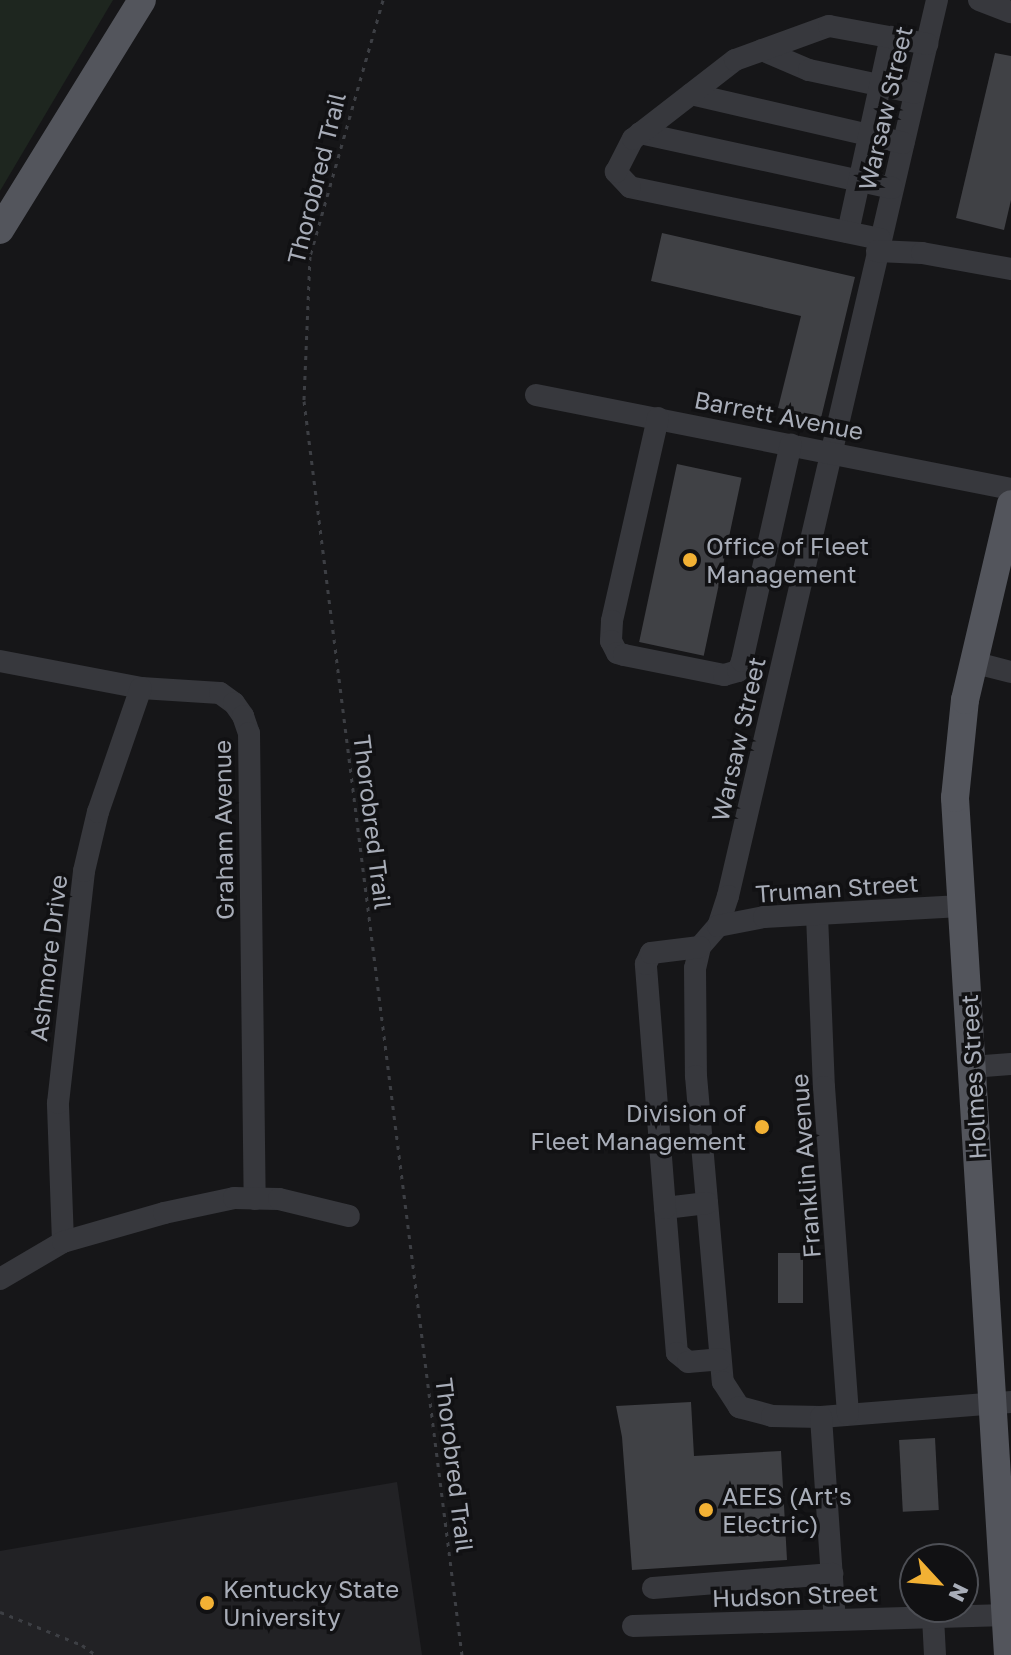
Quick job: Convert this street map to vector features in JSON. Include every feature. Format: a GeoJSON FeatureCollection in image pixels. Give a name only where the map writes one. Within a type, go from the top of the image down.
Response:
{"type":"FeatureCollection","features":[{"type":"Feature","properties":{"kind":"main road"},"geometry":{"type":"LineString","coordinates":[[0,230],[142,0]]}},
{"type":"Feature","properties":{"kind":"main road","name":"Holmes Street"},"geometry":{"type":"LineString","coordinates":[[1008,1655],[1002,1403],[971,1067],[956,765],[972,662],[1011,504]]}},
{"type":"Feature","properties":{"kind":"street","name":"Warsaw Street"},"geometry":{"type":"LineString","coordinates":[[700,947],[718,926],[747,820],[829,451],[937,0]]}},
{"type":"Feature","properties":{"kind":"street"},"geometry":{"type":"LineString","coordinates":[[979,0],[1011,12]]}},
{"type":"Feature","properties":{"kind":"street"},"geometry":{"type":"LineString","coordinates":[[927,44],[829,26],[735,60],[633,139],[616,172],[630,187],[848,232],[879,245],[1011,269]]}},
{"type":"Feature","properties":{"kind":"street"},"geometry":{"type":"LineString","coordinates":[[848,232],[891,37]]}},
{"type":"Feature","properties":{"kind":"street"},"geometry":{"type":"LineString","coordinates":[[762,50],[809,70],[915,93]]}},
{"type":"Feature","properties":{"kind":"street"},"geometry":{"type":"LineString","coordinates":[[691,94],[869,138],[903,143]]}},
{"type":"Feature","properties":{"kind":"street"},"geometry":{"type":"LineString","coordinates":[[640,133],[892,188]]}},
{"type":"Feature","properties":{"kind":"street","name":"Barrett Avenue"},"geometry":{"type":"LineString","coordinates":[[536,395],[1011,489]]}},
{"type":"Feature","properties":{"kind":"street"},"geometry":{"type":"LineString","coordinates":[[658,418],[612,621],[611,641],[617,653],[724,675],[738,671],[742,661],[791,444]]}},
{"type":"Feature","properties":{"kind":"street","name":"Graham Avenue"},"geometry":{"type":"LineString","coordinates":[[0,661],[141,688],[220,693],[234,703],[249,733],[255,1199]]}},
{"type":"Feature","properties":{"kind":"street"},"geometry":{"type":"LineString","coordinates":[[972,662],[1011,672]]}},
{"type":"Feature","properties":{"kind":"street","name":"Ashmore Drive"},"geometry":{"type":"LineString","coordinates":[[63,1242],[58,1103],[84,871],[98,812],[141,688]]}},
{"type":"Feature","properties":{"kind":"street","name":"Truman Street"},"geometry":{"type":"LineString","coordinates":[[718,926],[764,917],[961,906]]}},
{"type":"Feature","properties":{"kind":"street","name":"Franklin Avenue"},"geometry":{"type":"LineString","coordinates":[[817,915],[824,1087],[848,1414]]}},
{"type":"Feature","properties":{"kind":"street"},"geometry":{"type":"LineString","coordinates":[[720,1359],[688,1362],[677,1353],[646,964],[651,953],[700,947],[694,1001],[720,1359],[723,1382],[739,1407],[772,1416],[821,1417],[1002,1403]]}},
{"type":"Feature","properties":{"kind":"street"},"geometry":{"type":"LineString","coordinates":[[971,1067],[1011,1064]]}},
{"type":"Feature","properties":{"kind":"street"},"geometry":{"type":"LineString","coordinates":[[0,1279],[63,1242],[164,1213],[234,1198],[279,1199],[349,1216]]}},
{"type":"Feature","properties":{"kind":"street"},"geometry":{"type":"LineString","coordinates":[[665,1208],[707,1203]]}},
{"type":"Feature","properties":{"kind":"street"},"geometry":{"type":"LineString","coordinates":[[821,1417],[835,1620]]}},
{"type":"Feature","properties":{"kind":"street"},"geometry":{"type":"LineString","coordinates":[[653,1588],[832,1574]]}},
{"type":"Feature","properties":{"kind":"street","name":"Hudson Street"},"geometry":{"type":"LineString","coordinates":[[979,1616],[1006,1615]]}},
{"type":"Feature","properties":{"kind":"street","name":"Hudson Street"},"geometry":{"type":"LineString","coordinates":[[633,1626],[899,1618]]}},
{"type":"Feature","properties":{"kind":"street"},"geometry":{"type":"LineString","coordinates":[[933,1623],[935,1655]]}},
{"type":"Feature","properties":{"kind":"path","name":"Thorobred Trail"},"geometry":{"type":"LineString","coordinates":[[383,0],[310,256],[304,401],[462,1655]]}},
{"type":"Feature","properties":{"kind":"path"},"geometry":{"type":"LineString","coordinates":[[0,1612],[82,1645],[96,1655]]}},
{"type":"Feature","properties":{"kind":"shaded area"},"geometry":{"type":"Polygon","coordinates":[[[0,0],[113,0],[0,191],[0,0]]]}},
{"type":"Feature","properties":{"kind":"shaded area","name":"Kentucky State University"},"geometry":{"type":"Polygon","coordinates":[[[397,1482],[422,1655],[0,1655],[0,1551],[397,1482]]]}},
{"type":"Feature","properties":{"kind":"building"},"geometry":{"type":"Polygon","coordinates":[[[995,53],[1011,56],[1011,200],[1004,230],[956,218],[995,53]]]}},
{"type":"Feature","properties":{"kind":"building"},"geometry":{"type":"Polygon","coordinates":[[[662,233],[855,277],[821,418],[778,408],[801,316],[651,281],[662,233]]]}},
{"type":"Feature","properties":{"kind":"building","name":"Office of Fleet Management"},"geometry":{"type":"Polygon","coordinates":[[[677,464],[742,478],[704,656],[639,642],[677,464]]]}},
{"type":"Feature","properties":{"kind":"building"},"geometry":{"type":"Polygon","coordinates":[[[778,1253],[803,1253],[803,1303],[778,1303],[778,1253]]]}},
{"type":"Feature","properties":{"kind":"building","name":"AEES (Art's Electric)"},"geometry":{"type":"Polygon","coordinates":[[[691,1402],[694,1456],[781,1451],[787,1560],[632,1570],[622,1437],[616,1406],[691,1402]]]}},
{"type":"Feature","properties":{"kind":"building"},"geometry":{"type":"Polygon","coordinates":[[[935,1438],[939,1510],[903,1512],[899,1440],[935,1438]]]}},
{"type":"Feature","properties":{"kind":"place","name":"Office of Fleet Management"},"geometry":{"type":"Point","coordinates":[690,560]}},
{"type":"Feature","properties":{"kind":"place","name":"Division of Fleet Management"},"geometry":{"type":"Point","coordinates":[762,1127]}},
{"type":"Feature","properties":{"kind":"place","name":"AEES (Art's Electric)"},"geometry":{"type":"Point","coordinates":[706,1510]}},
{"type":"Feature","properties":{"kind":"place","name":"Kentucky State University"},"geometry":{"type":"Point","coordinates":[207,1603]}}]}
